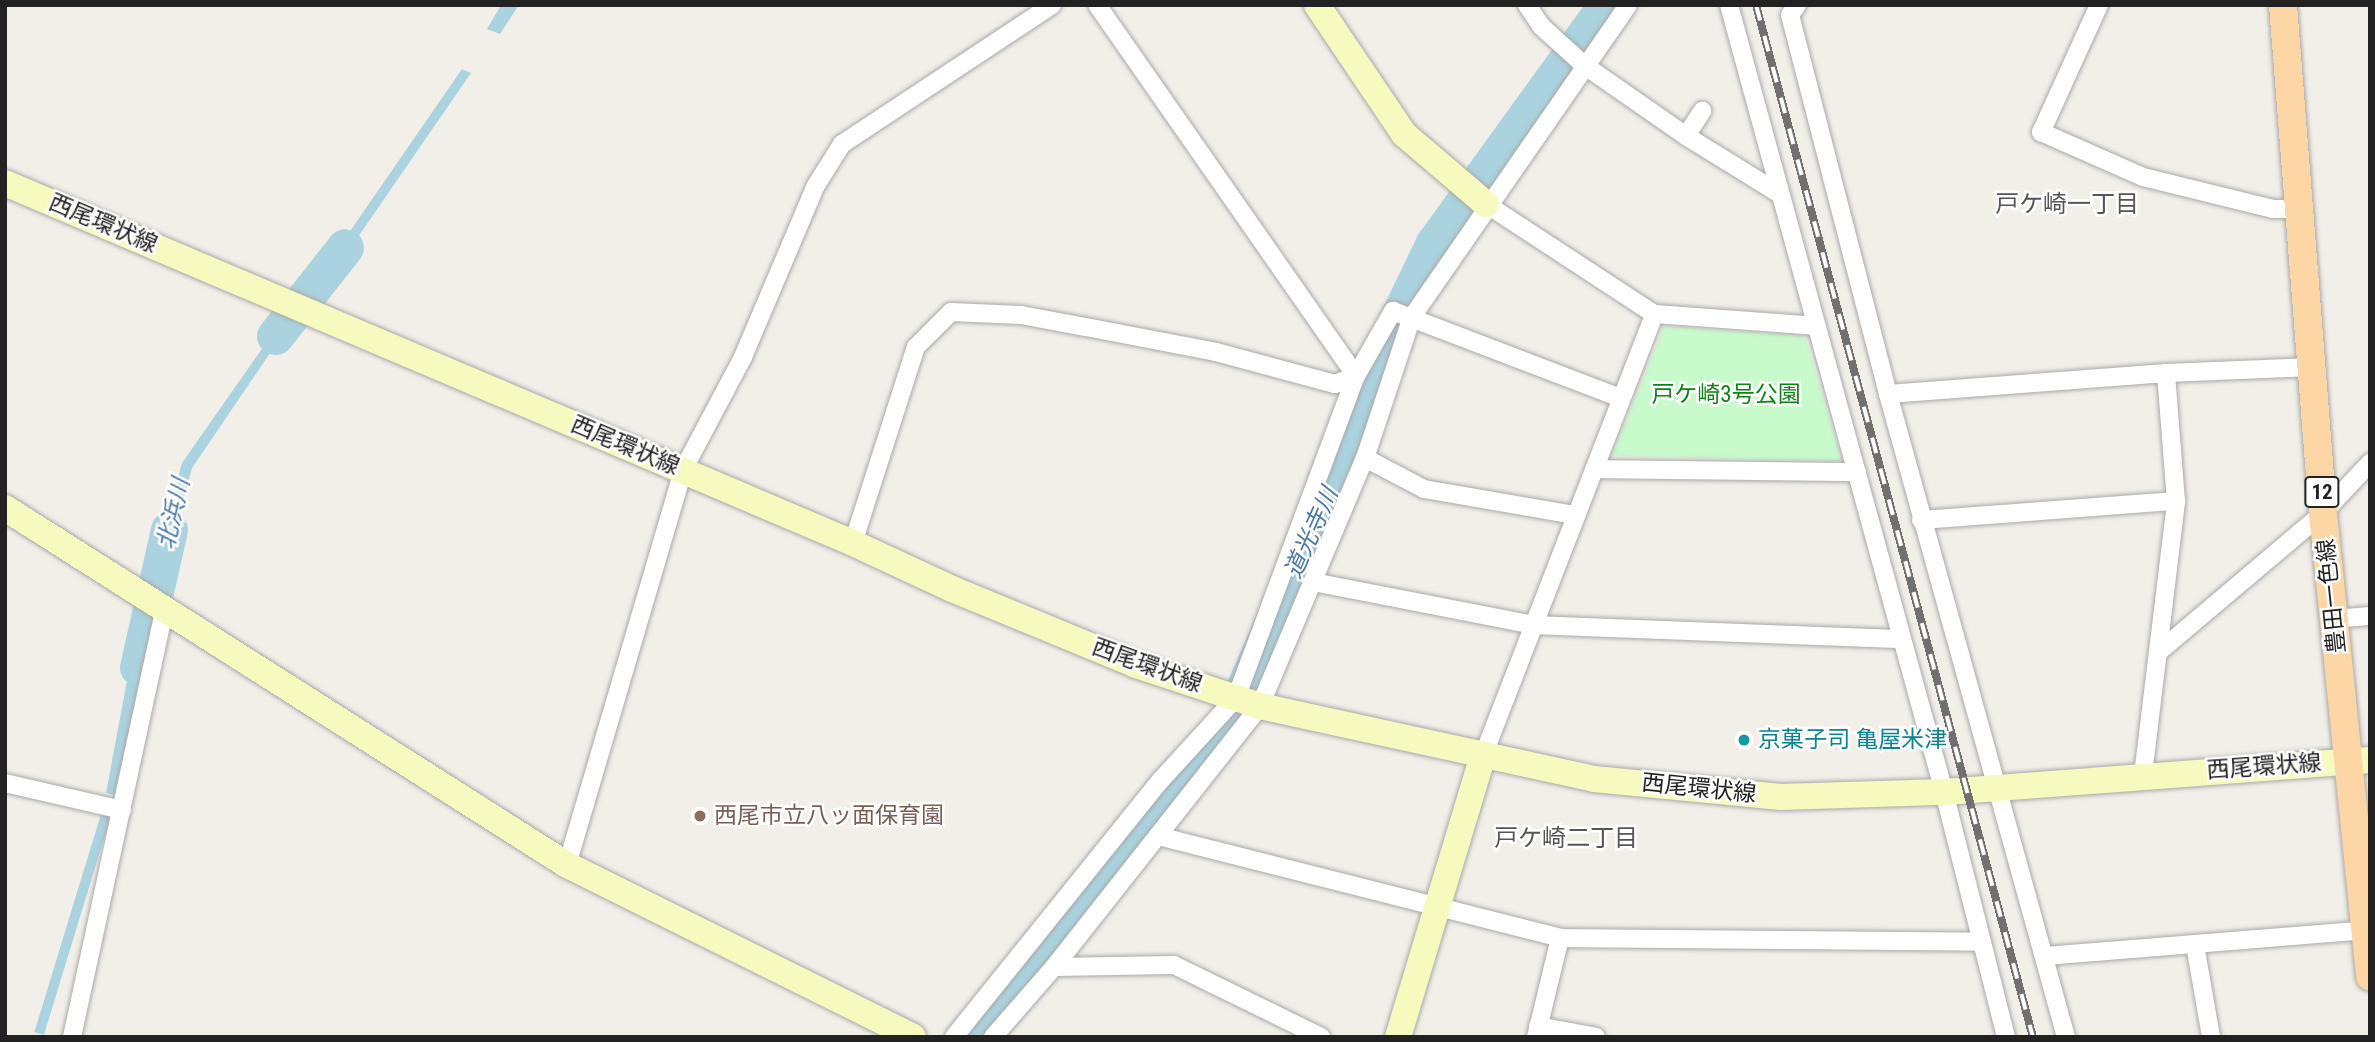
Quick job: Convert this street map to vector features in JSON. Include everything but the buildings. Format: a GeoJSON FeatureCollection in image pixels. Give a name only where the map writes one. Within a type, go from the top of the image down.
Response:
{"type":"FeatureCollection","features":[{"type":"Feature","properties":{"kind":"main road"},"geometry":{"type":"LineString","coordinates":[[1317,5],[1404,134],[1486,204]]}},
{"type":"Feature","properties":{"kind":"main road","name":"豊田一色線"},"geometry":{"type":"LineString","coordinates":[[2283,5],[2323,513],[2334,619],[2359,761],[2370,977]]}},
{"type":"Feature","properties":{"kind":"main road","name":"西尾環状線"},"geometry":{"type":"LineString","coordinates":[[5,183],[853,542],[1136,665],[1248,702],[1594,779],[1781,797],[1944,792],[2143,775],[2359,761]]}},
{"type":"Feature","properties":{"kind":"main road"},"geometry":{"type":"LineString","coordinates":[[5,508],[156,606],[568,864],[913,1037]]}},
{"type":"Feature","properties":{"kind":"main road"},"geometry":{"type":"LineString","coordinates":[[1398,1037],[1483,756]]}},
{"type":"Feature","properties":{"kind":"street"},"geometry":{"type":"LineString","coordinates":[[568,864],[683,470],[743,357],[815,187],[842,144],[1052,5]]}},
{"type":"Feature","properties":{"kind":"street"},"geometry":{"type":"LineString","coordinates":[[1097,5],[1356,376]]}},
{"type":"Feature","properties":{"kind":"street"},"geometry":{"type":"LineString","coordinates":[[1527,5],[1541,26],[1583,65],[1686,136],[1780,194]]}},
{"type":"Feature","properties":{"kind":"street"},"geometry":{"type":"LineString","coordinates":[[993,1037],[1054,967],[1158,836],[1248,702],[1313,582],[1365,458],[1411,317],[1486,204],[1628,5]]}},
{"type":"Feature","properties":{"kind":"street"},"geometry":{"type":"LineString","coordinates":[[1729,5],[1900,639],[1944,792],[2006,1037]]}},
{"type":"Feature","properties":{"kind":"street"},"geometry":{"type":"LineString","coordinates":[[2096,6],[2041,132],[2143,177],[2273,209],[2300,209]]}},
{"type":"Feature","properties":{"kind":"street"},"geometry":{"type":"LineString","coordinates":[[1791,9],[1921,520],[2000,786],[2066,1037]]}},
{"type":"Feature","properties":{"kind":"street"},"geometry":{"type":"LineString","coordinates":[[1686,136],[1702,111]]}},
{"type":"Feature","properties":{"kind":"street"},"geometry":{"type":"LineString","coordinates":[[1486,204],[1654,314],[1816,326]]}},
{"type":"Feature","properties":{"kind":"street"},"geometry":{"type":"LineString","coordinates":[[954,1037],[1161,780],[1248,702],[1356,376],[1393,311],[1621,397]]}},
{"type":"Feature","properties":{"kind":"street"},"geometry":{"type":"LineString","coordinates":[[853,542],[916,347],[951,312],[1021,316],[1086,327],[1216,352],[1335,384],[1356,376]]}},
{"type":"Feature","properties":{"kind":"street"},"geometry":{"type":"LineString","coordinates":[[1483,756],[1654,314]]}},
{"type":"Feature","properties":{"kind":"street"},"geometry":{"type":"LineString","coordinates":[[1888,394],[2166,373],[2313,367]]}},
{"type":"Feature","properties":{"kind":"street"},"geometry":{"type":"LineString","coordinates":[[2143,775],[2161,650],[2176,501],[2166,373]]}},
{"type":"Feature","properties":{"kind":"street"},"geometry":{"type":"LineString","coordinates":[[1365,458],[1424,489],[1574,515]]}},
{"type":"Feature","properties":{"kind":"street"},"geometry":{"type":"LineString","coordinates":[[2161,650],[2323,513],[2370,463]]}},
{"type":"Feature","properties":{"kind":"street"},"geometry":{"type":"LineString","coordinates":[[1595,469],[1857,472]]}},
{"type":"Feature","properties":{"kind":"street"},"geometry":{"type":"LineString","coordinates":[[1921,520],[2176,501]]}},
{"type":"Feature","properties":{"kind":"street"},"geometry":{"type":"LineString","coordinates":[[1313,582],[1535,625],[1900,639]]}},
{"type":"Feature","properties":{"kind":"street"},"geometry":{"type":"LineString","coordinates":[[72,1037],[112,808],[156,606]]}},
{"type":"Feature","properties":{"kind":"street"},"geometry":{"type":"LineString","coordinates":[[2334,619],[2370,615]]}},
{"type":"Feature","properties":{"kind":"street"},"geometry":{"type":"LineString","coordinates":[[5,783],[112,808]]}},
{"type":"Feature","properties":{"kind":"street"},"geometry":{"type":"LineString","coordinates":[[1158,836],[1560,938],[1982,943]]}},
{"type":"Feature","properties":{"kind":"street"},"geometry":{"type":"LineString","coordinates":[[2045,956],[2367,930]]}},
{"type":"Feature","properties":{"kind":"street"},"geometry":{"type":"LineString","coordinates":[[1560,938],[1537,1031],[1596,1037]]}},
{"type":"Feature","properties":{"kind":"street"},"geometry":{"type":"LineString","coordinates":[[2195,945],[2211,1037]]}},
{"type":"Feature","properties":{"kind":"street"},"geometry":{"type":"LineString","coordinates":[[1054,967],[1174,965],[1321,1037]]}},
{"type":"Feature","properties":{"kind":"green space","name":"戸ケ崎3号公園"},"geometry":{"type":"Polygon","coordinates":[[[1664,326],[1805,336],[1842,461],[1612,456],[1664,326]]]}},
{"type":"Feature","properties":{"kind":"water"},"geometry":{"type":"Polygon","coordinates":[[[501,5],[519,5],[500,34],[487,29],[501,5]]]}},
{"type":"Feature","properties":{"kind":"water"},"geometry":{"type":"Polygon","coordinates":[[[462,69],[471,73],[329,279],[325,293],[306,284],[319,276],[462,69]]]}},
{"type":"Feature","properties":{"kind":"water","name":"北浜川"},"geometry":{"type":"Polygon","coordinates":[[[277,316],[302,325],[283,334],[192,468],[162,578],[151,573],[182,463],[273,333],[277,316]]]}},
{"type":"Feature","properties":{"kind":"water","name":"北浜川"},"geometry":{"type":"Polygon","coordinates":[[[140,611],[156,621],[116,795],[106,793],[140,611]]]}},
{"type":"Feature","properties":{"kind":"water"},"geometry":{"type":"Polygon","coordinates":[[[101,814],[111,817],[44,1035],[34,1032],[101,814]]]}},
{"type":"Feature","properties":{"kind":"waterway","name":"道光寺川"},"geometry":{"type":"LineString","coordinates":[[980,1037],[1225,732],[1339,471],[1368,380],[1434,243],[1606,5]]}},
{"type":"Feature","properties":{"kind":"waterway","name":"北浜川"},"geometry":{"type":"LineString","coordinates":[[275,336],[345,247]]}},
{"type":"Feature","properties":{"kind":"waterway","name":"北浜川"},"geometry":{"type":"LineString","coordinates":[[138,667],[169,529]]}},
{"type":"Feature","properties":{"kind":"railway"},"geometry":{"type":"LineString","coordinates":[[1756,5],[2033,1037]]}},
{"type":"Feature","properties":{"kind":"place","name":"京菓子司 亀屋米津"},"geometry":{"type":"Point","coordinates":[1744,740]}},
{"type":"Feature","properties":{"kind":"place","name":"西尾市立八ッ面保育園"},"geometry":{"type":"Point","coordinates":[700,816]}},
{"type":"Feature","properties":{"kind":"district","name":"戸ケ崎一丁目"},"geometry":{"type":"Point","coordinates":[2067,205]}},
{"type":"Feature","properties":{"kind":"district","name":"戸ケ崎二丁目"},"geometry":{"type":"Point","coordinates":[1566,839]}}]}
